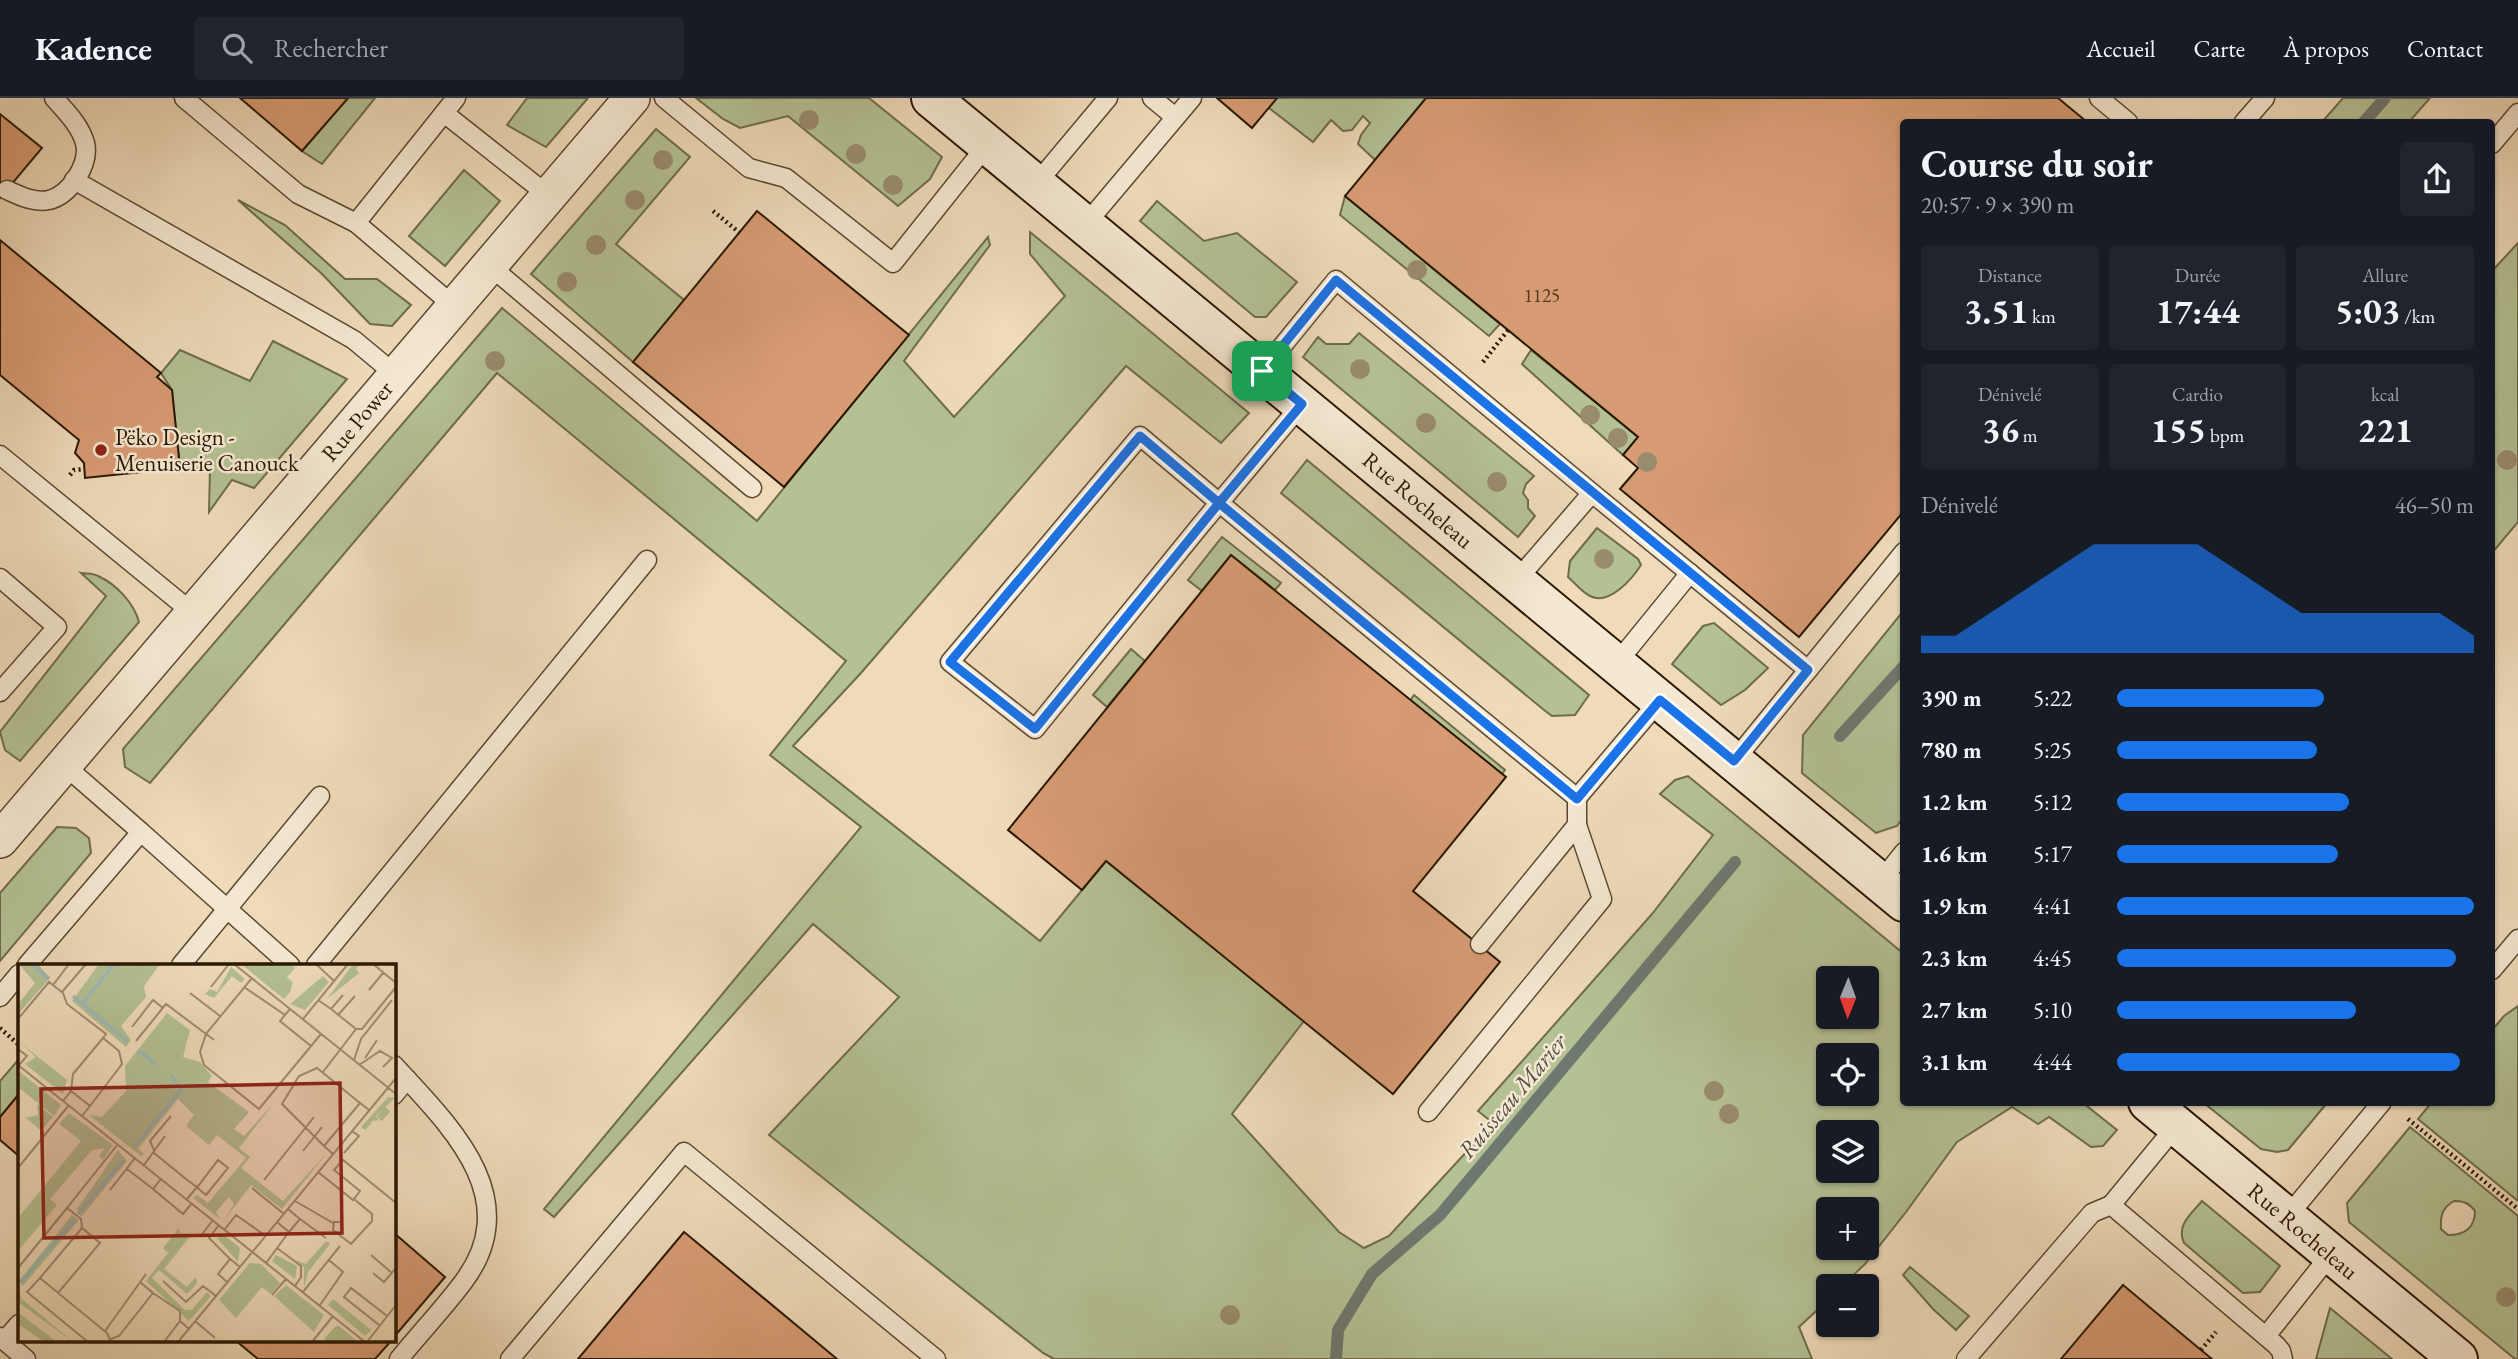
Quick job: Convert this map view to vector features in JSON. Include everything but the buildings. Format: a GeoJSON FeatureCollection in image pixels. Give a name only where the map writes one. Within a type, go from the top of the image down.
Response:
{"type":"FeatureCollection","features":[{"type":"Feature","properties":{"kind":"street","name":"Rue Power"},"geometry":{"type":"LineString","coordinates":[[9,823],[64,765],[632,98]]}},
{"type":"Feature","properties":{"kind":"street","name":"Rue Rocheleau"},"geometry":{"type":"LineString","coordinates":[[931,98],[1892,892]]}},
{"type":"Feature","properties":{"kind":"street","name":"Rue Rocheleau"},"geometry":{"type":"LineString","coordinates":[[2162,1114],[2458,1359]]}},
{"type":"Feature","properties":{"kind":"lane"},"geometry":{"type":"LineString","coordinates":[[7,190],[27,200],[49,200],[67,191],[81,170],[86,147],[80,127],[54,98]]}},
{"type":"Feature","properties":{"kind":"lane"},"geometry":{"type":"LineString","coordinates":[[184,98],[298,194],[356,223],[455,307]]}},
{"type":"Feature","properties":{"kind":"lane"},"geometry":{"type":"LineString","coordinates":[[356,223],[456,98]]}},
{"type":"Feature","properties":{"kind":"lane"},"geometry":{"type":"LineString","coordinates":[[664,98],[749,168],[786,178],[893,263],[987,145]]}},
{"type":"Feature","properties":{"kind":"lane"},"geometry":{"type":"LineString","coordinates":[[1036,184],[1108,98]]}},
{"type":"Feature","properties":{"kind":"lane"},"geometry":{"type":"LineString","coordinates":[[1152,98],[1175,117]]}},
{"type":"Feature","properties":{"kind":"lane"},"geometry":{"type":"LineString","coordinates":[[1085,225],[1192,98]]}},
{"type":"Feature","properties":{"kind":"lane"},"geometry":{"type":"LineString","coordinates":[[2099,98],[2124,119]]}},
{"type":"Feature","properties":{"kind":"lane"},"geometry":{"type":"LineString","coordinates":[[2247,119],[2265,98]]}},
{"type":"Feature","properties":{"kind":"lane"},"geometry":{"type":"LineString","coordinates":[[444,113],[549,197]]}},
{"type":"Feature","properties":{"kind":"lane"},"geometry":{"type":"LineString","coordinates":[[2495,140],[2518,113]]}},
{"type":"Feature","properties":{"kind":"lane"},"geometry":{"type":"LineString","coordinates":[[74,180],[354,340],[396,374]]}},
{"type":"Feature","properties":{"kind":"lane"},"geometry":{"type":"LineString","coordinates":[[490,266],[752,488]]}},
{"type":"Feature","properties":{"kind":"lane"},"geometry":{"type":"LineString","coordinates":[[1262,371],[1336,280],[1808,670]]}},
{"type":"Feature","properties":{"kind":"lane"},"geometry":{"type":"LineString","coordinates":[[1302,404],[1219,503],[1035,729],[950,662],[1140,436],[1219,503],[1577,799]]}},
{"type":"Feature","properties":{"kind":"lane"},"geometry":{"type":"LineString","coordinates":[[0,455],[193,613]]}},
{"type":"Feature","properties":{"kind":"lane"},"geometry":{"type":"LineString","coordinates":[[1516,581],[1592,493]]}},
{"type":"Feature","properties":{"kind":"lane"},"geometry":{"type":"LineString","coordinates":[[1734,761],[1900,557]]}},
{"type":"Feature","properties":{"kind":"lane"},"geometry":{"type":"LineString","coordinates":[[317,964],[647,560]]}},
{"type":"Feature","properties":{"kind":"lane"},"geometry":{"type":"LineString","coordinates":[[1616,664],[1690,573]]}},
{"type":"Feature","properties":{"kind":"lane"},"geometry":{"type":"LineString","coordinates":[[0,578],[57,627],[0,692]]}},
{"type":"Feature","properties":{"kind":"lane"},"geometry":{"type":"LineString","coordinates":[[1428,1112],[1602,899],[1577,825],[1577,799],[1660,700]]}},
{"type":"Feature","properties":{"kind":"lane"},"geometry":{"type":"LineString","coordinates":[[64,765],[288,964]]}},
{"type":"Feature","properties":{"kind":"lane"},"geometry":{"type":"LineString","coordinates":[[182,964],[320,796]]}},
{"type":"Feature","properties":{"kind":"lane"},"geometry":{"type":"LineString","coordinates":[[1480,944],[1577,825]]}},
{"type":"Feature","properties":{"kind":"lane"},"geometry":{"type":"LineString","coordinates":[[28,964],[141,831]]}},
{"type":"Feature","properties":{"kind":"lane"},"geometry":{"type":"LineString","coordinates":[[1892,892],[1900,865]]}},
{"type":"Feature","properties":{"kind":"lane"},"geometry":{"type":"LineString","coordinates":[[2495,966],[2518,939]]}},
{"type":"Feature","properties":{"kind":"lane"},"geometry":{"type":"LineString","coordinates":[[0,997],[18,975]]}},
{"type":"Feature","properties":{"kind":"lane"},"geometry":{"type":"LineString","coordinates":[[396,1067],[432,1107],[476,1168],[486,1195],[487,1222],[475,1264],[399,1359]]}},
{"type":"Feature","properties":{"kind":"lane"},"geometry":{"type":"LineString","coordinates":[[396,1093],[407,1079]]}},
{"type":"Feature","properties":{"kind":"lane"},"geometry":{"type":"LineString","coordinates":[[2287,1217],[2379,1106]]}},
{"type":"Feature","properties":{"kind":"lane"},"geometry":{"type":"LineString","coordinates":[[1966,1359],[2092,1213],[2111,1205],[2162,1114]]}},
{"type":"Feature","properties":{"kind":"lane"},"geometry":{"type":"LineString","coordinates":[[510,1359],[684,1152],[936,1359]]}},
{"type":"Feature","properties":{"kind":"lane"},"geometry":{"type":"LineString","coordinates":[[2111,1205],[2266,1336],[2281,1351],[2283,1359]]}},
{"type":"Feature","properties":{"kind":"lane"},"geometry":{"type":"LineString","coordinates":[[2266,1336],[2331,1254]]}},
{"type":"Feature","properties":{"kind":"lane"},"geometry":{"type":"LineString","coordinates":[[18,1325],[2,1339],[26,1359]]}},
{"type":"Feature","properties":{"kind":"path"},"geometry":{"type":"LineString","coordinates":[[713,211],[740,233]]}},
{"type":"Feature","properties":{"kind":"path"},"geometry":{"type":"LineString","coordinates":[[1464,386],[1508,330]]}},
{"type":"Feature","properties":{"kind":"path"},"geometry":{"type":"LineString","coordinates":[[0,1028],[18,1044]]}},
{"type":"Feature","properties":{"kind":"path"},"geometry":{"type":"LineString","coordinates":[[2414,1123],[2518,1209]]}},
{"type":"Feature","properties":{"kind":"path"},"geometry":{"type":"LineString","coordinates":[[2201,1350],[2206,1345]]}},
{"type":"Feature","properties":{"kind":"green space"},"geometry":{"type":"Polygon","coordinates":[[[348,98],[375,98],[322,164],[302,151],[348,98]]]}},
{"type":"Feature","properties":{"kind":"green space"},"geometry":{"type":"Polygon","coordinates":[[[527,98],[588,98],[546,147],[507,125],[527,98]]]}},
{"type":"Feature","properties":{"kind":"green space"},"geometry":{"type":"Polygon","coordinates":[[[696,98],[869,98],[942,157],[930,179],[898,206],[788,116],[740,128],[723,119],[696,98]]]}},
{"type":"Feature","properties":{"kind":"green space"},"geometry":{"type":"Polygon","coordinates":[[[1277,98],[1426,98],[1375,160],[1358,144],[1370,123],[1363,116],[1352,130],[1343,131],[1331,120],[1313,142],[1269,108],[1277,98]]]}},
{"type":"Feature","properties":{"kind":"green space"},"geometry":{"type":"Polygon","coordinates":[[[2343,98],[2430,98],[2412,119],[2325,119],[2343,98]]]}},
{"type":"Feature","properties":{"kind":"green space"},"geometry":{"type":"Polygon","coordinates":[[[656,129],[690,157],[616,244],[684,300],[633,362],[531,274],[656,129]]]}},
{"type":"Feature","properties":{"kind":"green space"},"geometry":{"type":"Polygon","coordinates":[[[464,170],[500,201],[445,266],[409,236],[464,170]]]}},
{"type":"Feature","properties":{"kind":"green space"},"geometry":{"type":"Polygon","coordinates":[[[1345,196],[1500,324],[1489,336],[1340,215],[1345,196]]]}},
{"type":"Feature","properties":{"kind":"green space"},"geometry":{"type":"Polygon","coordinates":[[[238,200],[285,225],[345,279],[377,279],[411,305],[392,326],[370,324],[321,273],[238,200]]]}},
{"type":"Feature","properties":{"kind":"green space"},"geometry":{"type":"Polygon","coordinates":[[[1157,201],[1204,241],[1237,233],[1297,282],[1266,317],[1255,317],[1140,221],[1157,201]]]}},
{"type":"Feature","properties":{"kind":"green space"},"geometry":{"type":"Polygon","coordinates":[[[1030,232],[1249,413],[1221,443],[1126,366],[861,673],[793,746],[1040,941],[1106,861],[1304,1021],[1232,1114],[1339,1232],[1364,1248],[1389,1236],[1493,1123],[1478,1111],[1652,914],[1713,835],[1660,794],[1675,780],[1688,776],[1900,951],[1900,1106],[2087,1106],[2117,1130],[2103,1146],[2091,1147],[2049,1117],[2038,1124],[2012,1107],[1957,1142],[1879,1246],[1879,1197],[1816,1197],[1816,1260],[1868,1260],[1855,1274],[1816,1274],[1816,1311],[1799,1327],[1812,1359],[1054,1359],[769,1135],[899,997],[813,924],[554,1217],[544,1209],[861,827],[770,755],[846,661],[497,373],[150,783],[125,767],[123,749],[502,308],[757,521],[988,237],[990,245],[904,361],[954,417],[1065,296],[1030,254],[1030,232]]]}},
{"type":"Feature","properties":{"kind":"green space"},"geometry":{"type":"Polygon","coordinates":[[[2518,243],[2518,522],[2495,549],[2495,268],[2518,243]]]}},
{"type":"Feature","properties":{"kind":"green space"},"geometry":{"type":"Polygon","coordinates":[[[1359,333],[1534,476],[1526,484],[1523,493],[1528,500],[1528,508],[1535,516],[1518,537],[1303,357],[1318,337],[1326,344],[1349,344],[1359,333]]]}},
{"type":"Feature","properties":{"kind":"green space"},"geometry":{"type":"Polygon","coordinates":[[[273,341],[347,379],[254,488],[232,480],[209,512],[210,469],[180,468],[172,390],[161,373],[180,350],[250,381],[273,341]]]}},
{"type":"Feature","properties":{"kind":"green space"},"geometry":{"type":"Polygon","coordinates":[[[1531,350],[1638,437],[1623,455],[1522,364],[1531,350]]]}},
{"type":"Feature","properties":{"kind":"green space"},"geometry":{"type":"Polygon","coordinates":[[[1307,460],[1589,695],[1575,715],[1552,716],[1544,710],[1281,493],[1307,460]]]}},
{"type":"Feature","properties":{"kind":"green space"},"geometry":{"type":"Polygon","coordinates":[[[1597,528],[1638,559],[1641,565],[1619,589],[1605,597],[1597,598],[1587,594],[1568,577],[1570,561],[1597,528]]]}},
{"type":"Feature","properties":{"kind":"green space"},"geometry":{"type":"Polygon","coordinates":[[[1222,537],[1281,583],[1275,590],[1231,555],[1202,591],[1188,580],[1222,537]]]}},
{"type":"Feature","properties":{"kind":"green space"},"geometry":{"type":"Polygon","coordinates":[[[81,573],[96,575],[118,589],[129,601],[139,622],[20,761],[5,750],[0,732],[106,596],[81,573]]]}},
{"type":"Feature","properties":{"kind":"green space"},"geometry":{"type":"Polygon","coordinates":[[[1900,615],[1900,822],[1897,826],[1876,833],[1802,773],[1803,735],[1900,615]]]}},
{"type":"Feature","properties":{"kind":"green space"},"geometry":{"type":"Polygon","coordinates":[[[1714,623],[1768,668],[1745,690],[1721,705],[1672,664],[1703,626],[1714,623]]]}},
{"type":"Feature","properties":{"kind":"green space"},"geometry":{"type":"Polygon","coordinates":[[[1131,649],[1145,661],[1107,707],[1093,695],[1131,649]]]}},
{"type":"Feature","properties":{"kind":"green space"},"geometry":{"type":"Polygon","coordinates":[[[1414,695],[1505,770],[1502,774],[1410,701],[1414,695]]]}},
{"type":"Feature","properties":{"kind":"green space"},"geometry":{"type":"Polygon","coordinates":[[[57,827],[76,828],[89,838],[91,853],[0,961],[0,893],[57,827]]]}},
{"type":"Feature","properties":{"kind":"green space"},"geometry":{"type":"Polygon","coordinates":[[[2518,1006],[2518,1201],[2418,1119],[2429,1106],[2495,1106],[2495,1026],[2518,1006]]]}},
{"type":"Feature","properties":{"kind":"green space"},"geometry":{"type":"Polygon","coordinates":[[[18,1060],[18,1095],[0,1117],[0,1081],[18,1060]]]}},
{"type":"Feature","properties":{"kind":"green space"},"geometry":{"type":"Polygon","coordinates":[[[2208,1106],[2325,1106],[2288,1150],[2277,1152],[2261,1149],[2208,1106]]]}},
{"type":"Feature","properties":{"kind":"green space"},"geometry":{"type":"Polygon","coordinates":[[[2410,1127],[2518,1216],[2518,1359],[2349,1222],[2347,1203],[2410,1127]],[[2454,1201],[2447,1206],[2442,1216],[2441,1229],[2448,1235],[2459,1234],[2468,1229],[2474,1217],[2475,1211],[2471,1206],[2454,1201]]]}},
{"type":"Feature","properties":{"kind":"green space"},"geometry":{"type":"Polygon","coordinates":[[[2202,1201],[2280,1266],[2260,1292],[2243,1293],[2184,1243],[2183,1225],[2202,1201]]]}},
{"type":"Feature","properties":{"kind":"green space"},"geometry":{"type":"Polygon","coordinates":[[[1910,1267],[1969,1316],[1956,1330],[1903,1275],[1910,1267]]]}},
{"type":"Feature","properties":{"kind":"green space"},"geometry":{"type":"Polygon","coordinates":[[[2330,1308],[2392,1359],[2316,1359],[2330,1308]]]}},
{"type":"Feature","properties":{"kind":"waterway","name":"Ruisseau Marier"},"geometry":{"type":"LineString","coordinates":[[2367,119],[2385,98]]}},
{"type":"Feature","properties":{"kind":"waterway","name":"Ruisseau Marier"},"geometry":{"type":"LineString","coordinates":[[1840,736],[1900,670]]}},
{"type":"Feature","properties":{"kind":"waterway","name":"Ruisseau Marier"},"geometry":{"type":"LineString","coordinates":[[1336,1359],[1338,1330],[1372,1274],[1440,1215],[1735,862]]}},
{"type":"Feature","properties":{"kind":"place","name":"Pëko Design - Menuiserie Canouck"},"geometry":{"type":"Point","coordinates":[101,450]}},
{"type":"Feature","properties":{"kind":"route"},"geometry":{"type":"LineString","coordinates":[[1262,371],[1302,404],[1219,503],[1140,436],[950,662],[1035,729],[1219,503],[1577,799],[1660,700],[1734,761],[1808,670],[1336,280],[1262,371]]}}]}
